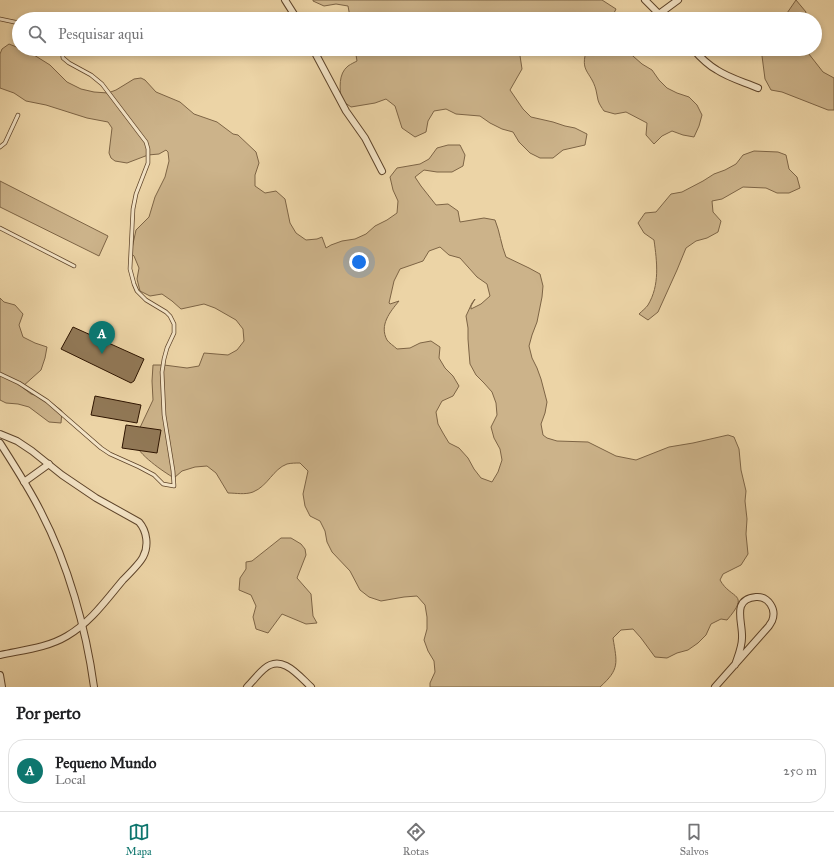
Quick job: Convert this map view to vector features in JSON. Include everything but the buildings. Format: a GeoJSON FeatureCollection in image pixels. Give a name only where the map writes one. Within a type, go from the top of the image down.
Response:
{"type":"FeatureCollection","features":[{"type":"Feature","properties":{"kind":"street"},"geometry":{"type":"LineString","coordinates":[[285,0],[292,12]]}},
{"type":"Feature","properties":{"kind":"street"},"geometry":{"type":"LineString","coordinates":[[645,0],[657,12]]}},
{"type":"Feature","properties":{"kind":"street"},"geometry":{"type":"LineString","coordinates":[[667,12],[678,0]]}},
{"type":"Feature","properties":{"kind":"street"},"geometry":{"type":"LineString","coordinates":[[317,56],[346,112],[364,138],[382,171]]}},
{"type":"Feature","properties":{"kind":"street"},"geometry":{"type":"LineString","coordinates":[[700,56],[716,70],[758,88]]}},
{"type":"Feature","properties":{"kind":"street"},"geometry":{"type":"LineString","coordinates":[[0,434],[17,441],[62,475],[96,498],[139,522],[143,526],[147,546],[143,557],[101,607],[82,626],[51,644],[30,650],[0,655]]}},
{"type":"Feature","properties":{"kind":"street"},"geometry":{"type":"LineString","coordinates":[[0,443],[41,512],[53,537],[77,607],[92,671],[94,687]]}},
{"type":"Feature","properties":{"kind":"street"},"geometry":{"type":"LineString","coordinates":[[24,482],[49,464]]}},
{"type":"Feature","properties":{"kind":"street"},"geometry":{"type":"LineString","coordinates":[[715,687],[735,665],[769,626],[772,620],[771,605],[768,601],[759,597],[746,600],[741,604],[739,613],[742,627],[742,639],[740,653],[735,665]]}},
{"type":"Feature","properties":{"kind":"street"},"geometry":{"type":"LineString","coordinates":[[247,687],[265,668],[280,663],[289,667],[311,687]]}},
{"type":"Feature","properties":{"kind":"street"},"geometry":{"type":"LineString","coordinates":[[0,675],[2,687]]}},
{"type":"Feature","properties":{"kind":"lane"},"geometry":{"type":"LineString","coordinates":[[0,19],[12,22]]}},
{"type":"Feature","properties":{"kind":"lane"},"geometry":{"type":"LineString","coordinates":[[0,374],[47,401],[105,451],[140,467],[163,484],[174,486],[164,415],[162,372],[167,348],[174,333],[174,324],[166,312],[146,300],[137,291],[130,269],[133,208],[136,194],[148,163],[148,149],[146,142],[102,84],[91,75],[69,63],[63,56]]}},
{"type":"Feature","properties":{"kind":"lane"},"geometry":{"type":"LineString","coordinates":[[0,147],[5,143],[18,114]]}},
{"type":"Feature","properties":{"kind":"lane"},"geometry":{"type":"LineString","coordinates":[[0,228],[74,266]]}},
{"type":"Feature","properties":{"kind":"shaded area"},"geometry":{"type":"Polygon","coordinates":[[[602,0],[616,9],[614,12],[349,12],[348,6],[336,4],[324,6],[313,1],[602,0]]]}},
{"type":"Feature","properties":{"kind":"shaded area"},"geometry":{"type":"Polygon","coordinates":[[[796,0],[806,12],[788,12],[796,0]]]}},
{"type":"Feature","properties":{"kind":"shaded area"},"geometry":{"type":"Polygon","coordinates":[[[9,44],[12,45],[12,56],[36,56],[50,65],[67,82],[81,89],[94,92],[108,93],[134,79],[141,78],[145,80],[156,92],[180,102],[194,114],[217,122],[233,134],[238,135],[256,152],[259,163],[255,175],[255,186],[265,193],[276,191],[285,199],[290,223],[296,233],[306,240],[322,237],[326,248],[342,241],[355,239],[366,234],[375,226],[397,213],[398,201],[393,190],[390,177],[397,168],[420,164],[429,159],[437,148],[448,145],[460,145],[465,155],[463,166],[452,172],[424,170],[415,177],[436,205],[448,204],[458,211],[460,222],[484,218],[495,220],[506,257],[540,274],[543,286],[542,297],[537,322],[529,346],[532,358],[541,379],[547,402],[541,424],[543,435],[557,441],[588,442],[616,456],[636,460],[669,447],[728,435],[734,437],[739,449],[741,470],[746,491],[746,534],[748,554],[741,565],[723,574],[720,580],[724,586],[737,597],[738,605],[734,611],[727,620],[721,619],[711,624],[706,635],[698,643],[688,650],[667,658],[655,657],[633,629],[621,630],[613,638],[616,665],[611,675],[600,687],[430,687],[430,683],[435,672],[434,661],[424,640],[427,629],[425,605],[417,596],[381,601],[369,597],[360,590],[350,571],[332,552],[320,521],[310,516],[305,506],[303,494],[308,471],[300,463],[282,466],[263,486],[253,492],[244,494],[228,493],[216,473],[207,466],[195,467],[182,471],[174,478],[146,457],[137,447],[135,442],[136,436],[153,400],[153,365],[187,368],[199,366],[204,353],[228,355],[237,350],[244,341],[243,329],[236,320],[215,308],[204,304],[181,309],[162,294],[150,296],[140,291],[137,279],[139,268],[134,256],[131,253],[136,230],[149,217],[155,197],[165,177],[169,161],[168,152],[166,150],[159,154],[148,155],[127,163],[115,161],[111,158],[109,153],[112,128],[108,122],[87,118],[46,105],[26,101],[14,93],[0,88],[0,54],[2,49],[9,44]],[[440,247],[429,251],[423,261],[400,269],[394,281],[389,303],[399,301],[387,319],[384,329],[387,340],[397,349],[410,348],[420,343],[431,341],[440,347],[439,358],[459,386],[453,396],[442,401],[436,412],[438,424],[449,443],[459,448],[468,458],[481,478],[492,482],[498,472],[502,460],[500,449],[494,438],[491,427],[497,415],[496,403],[492,392],[476,375],[470,364],[466,316],[475,299],[471,309],[481,304],[490,296],[487,284],[477,277],[460,258],[449,255],[440,247]]]}},
{"type":"Feature","properties":{"kind":"shaded area"},"geometry":{"type":"Polygon","coordinates":[[[356,56],[520,56],[522,69],[510,90],[523,109],[531,117],[575,128],[587,134],[585,145],[563,150],[553,158],[540,158],[530,153],[519,142],[513,132],[502,129],[480,116],[456,114],[446,109],[434,111],[428,121],[426,132],[415,137],[402,128],[395,106],[386,99],[375,103],[351,107],[341,100],[341,77],[348,66],[357,61],[356,56]]]}},
{"type":"Feature","properties":{"kind":"shaded area"},"geometry":{"type":"Polygon","coordinates":[[[633,56],[652,70],[667,88],[689,97],[697,105],[702,115],[694,137],[672,131],[662,136],[654,144],[646,135],[647,123],[626,112],[615,114],[604,111],[598,101],[594,84],[585,67],[585,57],[633,56]]]}},
{"type":"Feature","properties":{"kind":"shaded area"},"geometry":{"type":"Polygon","coordinates":[[[762,56],[810,56],[823,72],[834,78],[834,110],[828,110],[782,92],[771,90],[765,79],[762,56]]]}},
{"type":"Feature","properties":{"kind":"shaded area"},"geometry":{"type":"Polygon","coordinates":[[[754,151],[778,152],[786,155],[789,169],[797,177],[800,188],[789,193],[777,193],[766,188],[743,187],[722,199],[712,201],[713,212],[721,221],[718,232],[707,238],[696,241],[686,248],[658,312],[648,320],[639,314],[648,305],[652,297],[657,273],[656,257],[654,240],[644,233],[638,223],[645,213],[656,212],[671,194],[682,192],[714,174],[725,170],[736,164],[743,155],[754,151]]]}},
{"type":"Feature","properties":{"kind":"shaded area"},"geometry":{"type":"Polygon","coordinates":[[[0,181],[108,236],[99,256],[0,207],[0,181]]]}},
{"type":"Feature","properties":{"kind":"shaded area"},"geometry":{"type":"Polygon","coordinates":[[[0,298],[4,302],[15,305],[23,314],[19,325],[23,337],[47,347],[41,370],[22,387],[31,394],[42,397],[52,403],[62,411],[61,423],[49,422],[29,407],[6,403],[0,400],[0,298]]]}},
{"type":"Feature","properties":{"kind":"shaded area"},"geometry":{"type":"Polygon","coordinates":[[[281,538],[291,538],[301,544],[305,549],[306,555],[297,578],[311,594],[313,616],[317,623],[306,624],[282,614],[268,633],[256,629],[253,617],[256,606],[251,595],[239,590],[240,578],[246,569],[246,562],[252,561],[281,538]]]}},
{"type":"Feature","properties":{"kind":"place","name":"Pequeno Mundo"},"geometry":{"type":"Point","coordinates":[102,354]}}]}
